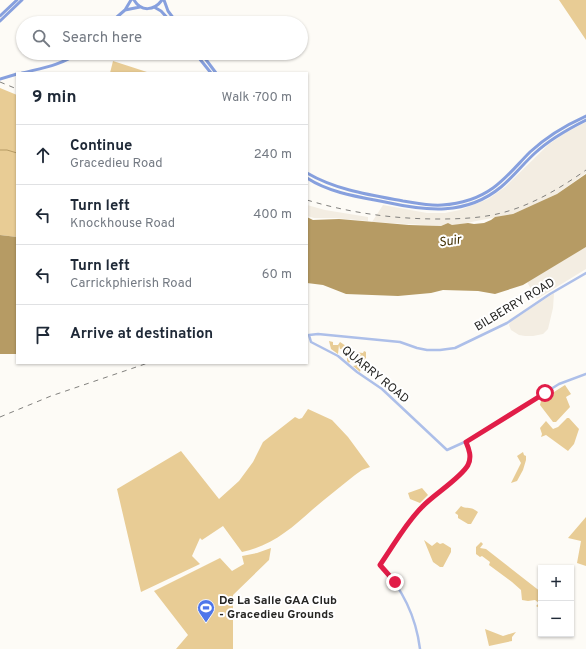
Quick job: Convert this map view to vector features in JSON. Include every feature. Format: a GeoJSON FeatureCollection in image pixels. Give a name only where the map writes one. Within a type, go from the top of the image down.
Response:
{"type":"FeatureCollection","features":[{"type":"Feature","properties":{"kind":"main road"},"geometry":{"type":"LineString","coordinates":[[0,16],[17,0]]}},
{"type":"Feature","properties":{"kind":"main road"},"geometry":{"type":"LineString","coordinates":[[0,21],[22,0]]}},
{"type":"Feature","properties":{"kind":"main road"},"geometry":{"type":"LineString","coordinates":[[118,16],[125,10],[132,0],[140,7]]}},
{"type":"Feature","properties":{"kind":"main road"},"geometry":{"type":"LineString","coordinates":[[125,10],[140,7],[149,9],[163,0],[171,16]]}},
{"type":"Feature","properties":{"kind":"main road"},"geometry":{"type":"LineString","coordinates":[[154,7],[166,16]]}},
{"type":"Feature","properties":{"kind":"main road"},"geometry":{"type":"LineString","coordinates":[[26,72],[52,66],[66,60]]}},
{"type":"Feature","properties":{"kind":"main road"},"geometry":{"type":"LineString","coordinates":[[201,60],[210,72]]}},
{"type":"Feature","properties":{"kind":"main road"},"geometry":{"type":"LineString","coordinates":[[206,60],[215,72]]}},
{"type":"Feature","properties":{"kind":"main road"},"geometry":{"type":"LineString","coordinates":[[0,78],[16,74]]}},
{"type":"Feature","properties":{"kind":"main road"},"geometry":{"type":"LineString","coordinates":[[308,179],[338,192],[413,208],[434,210],[452,209],[473,204],[498,190],[529,153],[547,138],[567,125],[586,116]]}},
{"type":"Feature","properties":{"kind":"main road"},"geometry":{"type":"LineString","coordinates":[[308,174],[341,188],[429,206],[460,202],[486,192],[502,181],[550,140],[586,120]]}},
{"type":"Feature","properties":{"kind":"street","name":"BILBERRY ROAD"},"geometry":{"type":"LineString","coordinates":[[309,335],[318,334],[392,341],[427,350],[455,348],[507,323],[550,294],[586,273]]}},
{"type":"Feature","properties":{"kind":"street","name":"QUARRY ROAD"},"geometry":{"type":"LineString","coordinates":[[309,335],[311,342],[338,356],[358,373],[386,392],[446,450],[450,450],[466,442]]}},
{"type":"Feature","properties":{"kind":"street"},"geometry":{"type":"LineString","coordinates":[[420,649],[414,622],[406,601],[395,582],[380,565],[418,511],[467,468],[470,456],[466,442],[555,386],[586,374]]}},
{"type":"Feature","properties":{"kind":"shaded area"},"geometry":{"type":"Polygon","coordinates":[[[559,0],[586,0],[586,40],[559,0]]]}},
{"type":"Feature","properties":{"kind":"shaded area"},"geometry":{"type":"Polygon","coordinates":[[[113,61],[147,72],[110,72],[113,61]]]}},
{"type":"Feature","properties":{"kind":"shaded area"},"geometry":{"type":"Polygon","coordinates":[[[0,88],[16,95],[16,237],[0,235],[0,88]]]}},
{"type":"Feature","properties":{"kind":"shaded area"},"geometry":{"type":"Polygon","coordinates":[[[586,122],[586,173],[557,194],[536,204],[513,214],[456,225],[448,223],[441,226],[372,222],[383,205],[427,213],[445,213],[460,210],[488,199],[505,187],[549,144],[565,133],[586,122]]]}},
{"type":"Feature","properties":{"kind":"shaded area"},"geometry":{"type":"Polygon","coordinates":[[[308,205],[325,210],[368,217],[368,221],[336,218],[314,218],[308,216],[308,205]]]}},
{"type":"Feature","properties":{"kind":"shaded area"},"geometry":{"type":"Polygon","coordinates":[[[586,247],[586,269],[537,299],[527,282],[586,247]]]}},
{"type":"Feature","properties":{"kind":"shaded area"},"geometry":{"type":"Polygon","coordinates":[[[554,293],[553,308],[548,329],[543,334],[525,336],[519,335],[511,330],[509,325],[510,322],[554,293]]]}},
{"type":"Feature","properties":{"kind":"shaded area"},"geometry":{"type":"Polygon","coordinates":[[[329,341],[333,342],[333,345],[338,345],[340,342],[346,346],[348,345],[354,352],[366,352],[366,358],[363,361],[360,372],[353,366],[358,365],[361,361],[354,356],[349,363],[347,361],[347,357],[349,355],[346,348],[340,349],[339,345],[338,354],[331,349],[329,341]]]}},
{"type":"Feature","properties":{"kind":"shaded area"},"geometry":{"type":"Polygon","coordinates":[[[565,385],[571,394],[566,397],[570,407],[556,422],[553,422],[540,405],[541,401],[547,396],[553,396],[554,392],[565,385]]]}},
{"type":"Feature","properties":{"kind":"shaded area"},"geometry":{"type":"Polygon","coordinates":[[[308,409],[332,420],[348,437],[370,467],[355,475],[280,536],[262,546],[242,552],[223,526],[202,540],[200,538],[192,556],[200,564],[141,592],[117,489],[181,451],[219,499],[239,481],[253,462],[263,442],[295,417],[299,419],[302,418],[308,409]]]}},
{"type":"Feature","properties":{"kind":"shaded area"},"geometry":{"type":"Polygon","coordinates":[[[567,418],[569,418],[579,429],[574,444],[568,451],[546,435],[541,437],[542,434],[540,428],[546,421],[553,429],[558,427],[567,418]]]}},
{"type":"Feature","properties":{"kind":"shaded area"},"geometry":{"type":"Polygon","coordinates":[[[523,452],[526,456],[526,460],[523,470],[517,481],[511,483],[521,463],[517,456],[523,452]]]}},
{"type":"Feature","properties":{"kind":"shaded area"},"geometry":{"type":"Polygon","coordinates":[[[422,488],[428,495],[420,503],[410,499],[408,493],[422,488]]]}},
{"type":"Feature","properties":{"kind":"shaded area"},"geometry":{"type":"Polygon","coordinates":[[[461,506],[478,512],[471,524],[468,524],[458,518],[458,515],[455,513],[461,506]]]}},
{"type":"Feature","properties":{"kind":"shaded area"},"geometry":{"type":"Polygon","coordinates":[[[586,517],[586,566],[577,563],[581,541],[568,538],[586,517]]]}},
{"type":"Feature","properties":{"kind":"shaded area"},"geometry":{"type":"Polygon","coordinates":[[[424,540],[432,546],[437,542],[440,544],[443,543],[451,548],[451,552],[443,567],[440,567],[433,562],[424,540]]]}},
{"type":"Feature","properties":{"kind":"shaded area"},"geometry":{"type":"Polygon","coordinates":[[[481,542],[483,544],[480,548],[486,549],[538,590],[538,602],[535,600],[522,600],[521,590],[489,565],[490,562],[482,556],[480,557],[476,554],[476,547],[481,542]]]}},
{"type":"Feature","properties":{"kind":"shaded area","name":"De La Salle GAA Club - Gracedieu Grounds"},"geometry":{"type":"Polygon","coordinates":[[[271,548],[269,560],[233,595],[233,649],[176,649],[188,635],[154,591],[220,558],[232,571],[244,564],[242,556],[271,548]]]}},
{"type":"Feature","properties":{"kind":"shaded area"},"geometry":{"type":"Polygon","coordinates":[[[485,629],[503,636],[516,632],[512,637],[512,641],[489,646],[485,629]]]}},
{"type":"Feature","properties":{"kind":"water","name":"Suir"},"geometry":{"type":"Polygon","coordinates":[[[586,174],[586,247],[523,285],[495,294],[478,291],[443,290],[431,293],[398,296],[346,294],[323,285],[308,283],[308,218],[313,220],[339,219],[409,225],[441,226],[448,223],[452,225],[468,223],[474,224],[484,223],[495,217],[513,214],[557,194],[586,174]]]}},
{"type":"Feature","properties":{"kind":"water"},"geometry":{"type":"Polygon","coordinates":[[[0,235],[16,237],[16,354],[0,354],[0,235]]]}},
{"type":"Feature","properties":{"kind":"waterway"},"geometry":{"type":"LineString","coordinates":[[0,150],[16,153]]}},
{"type":"Feature","properties":{"kind":"railway"},"geometry":{"type":"LineString","coordinates":[[0,82],[16,89]]}},
{"type":"Feature","properties":{"kind":"railway"},"geometry":{"type":"LineString","coordinates":[[308,200],[356,212],[405,218],[472,218],[489,216],[516,209],[557,189],[586,170]]}},
{"type":"Feature","properties":{"kind":"railway"},"geometry":{"type":"LineString","coordinates":[[0,417],[51,396],[145,364]]}},
{"type":"Feature","properties":{"kind":"place","name":"De La Salle GAA Club - Gracedieu Grounds"},"geometry":{"type":"Point","coordinates":[206,623]}},
{"type":"Feature","properties":{"kind":"route"},"geometry":{"type":"LineString","coordinates":[[395,582],[380,565],[407,524],[418,511],[467,468],[470,454],[466,442],[545,393]]}}]}
